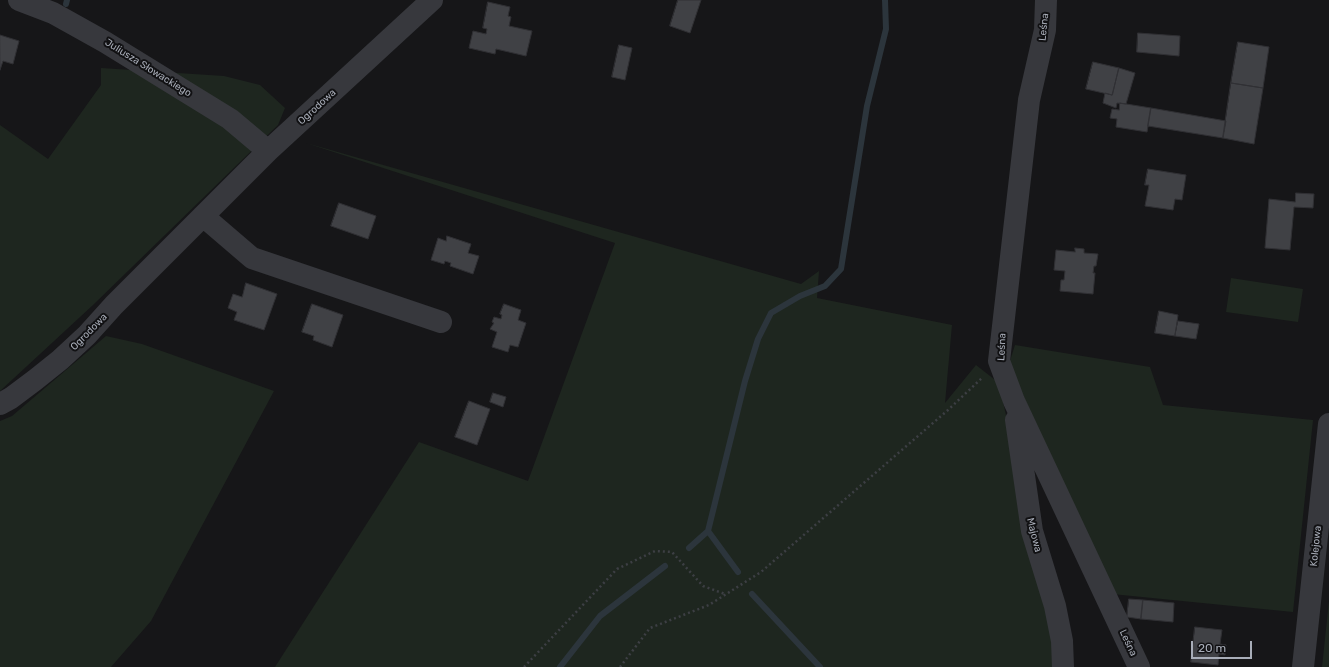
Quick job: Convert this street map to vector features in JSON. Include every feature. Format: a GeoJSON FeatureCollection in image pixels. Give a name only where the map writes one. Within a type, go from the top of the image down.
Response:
{"type":"FeatureCollection","features":[{"type":"Feature","properties":{"kind":"street","name":"Juliusza Słowackiego"},"geometry":{"type":"LineString","coordinates":[[19,0],[53,13],[105,42],[230,119],[268,151]]}},
{"type":"Feature","properties":{"kind":"street","name":"Ogrodowa"},"geometry":{"type":"LineString","coordinates":[[0,404],[11,398],[35,380],[87,335],[114,305],[268,151],[432,0]]}},
{"type":"Feature","properties":{"kind":"street","name":"Leśna"},"geometry":{"type":"LineString","coordinates":[[1046,0],[1045,30],[1029,100],[999,361],[1014,401],[1139,667]]}},
{"type":"Feature","properties":{"kind":"street"},"geometry":{"type":"LineString","coordinates":[[204,216],[252,258],[441,322]]}},
{"type":"Feature","properties":{"kind":"street","name":"Majowa"},"geometry":{"type":"LineString","coordinates":[[1014,401],[1032,531],[1055,606],[1062,641],[1063,667]]}},
{"type":"Feature","properties":{"kind":"street","name":"Kolejowa"},"geometry":{"type":"LineString","coordinates":[[1303,667],[1323,548],[1329,424]]}},
{"type":"Feature","properties":{"kind":"path"},"geometry":{"type":"LineString","coordinates":[[620,667],[650,628],[709,605],[761,572],[948,410],[999,361]]}},
{"type":"Feature","properties":{"kind":"path"},"geometry":{"type":"LineString","coordinates":[[524,667],[617,569],[655,551],[672,552],[703,586],[725,594]]}},
{"type":"Feature","properties":{"kind":"shaded area"},"geometry":{"type":"Polygon","coordinates":[[[101,68],[224,76],[260,85],[285,108],[278,125],[93,305],[0,391],[0,125],[48,159],[101,85],[101,68]]]}},
{"type":"Feature","properties":{"kind":"shaded area"},"geometry":{"type":"Polygon","coordinates":[[[306,143],[801,284],[819,271],[817,298],[952,325],[945,403],[976,365],[999,383],[1055,641],[1055,667],[275,667],[419,442],[528,481],[615,243],[306,143]]]}},
{"type":"Feature","properties":{"kind":"shaded area"},"geometry":{"type":"Polygon","coordinates":[[[1231,278],[1303,289],[1298,322],[1226,312],[1231,278]]]}},
{"type":"Feature","properties":{"kind":"shaded area"},"geometry":{"type":"Polygon","coordinates":[[[106,336],[142,344],[274,391],[151,621],[111,667],[0,667],[0,421],[12,416],[106,336]]]}},
{"type":"Feature","properties":{"kind":"shaded area"},"geometry":{"type":"Polygon","coordinates":[[[1015,345],[1150,367],[1163,405],[1313,420],[1293,612],[1112,594],[1009,364],[1015,345]]]}},
{"type":"Feature","properties":{"kind":"shaded area"},"geometry":{"type":"Polygon","coordinates":[[[1329,601],[1329,667],[1322,667],[1329,601]]]}},
{"type":"Feature","properties":{"kind":"building"},"geometry":{"type":"Polygon","coordinates":[[[678,0],[701,0],[690,33],[670,26],[678,0]]]}},
{"type":"Feature","properties":{"kind":"building"},"geometry":{"type":"Polygon","coordinates":[[[488,2],[510,7],[508,16],[511,17],[509,26],[532,31],[526,56],[496,49],[495,54],[469,48],[473,31],[486,34],[487,29],[483,28],[488,2]]]}},
{"type":"Feature","properties":{"kind":"building"},"geometry":{"type":"Polygon","coordinates":[[[1138,33],[1180,36],[1179,56],[1137,52],[1138,33]]]}},
{"type":"Feature","properties":{"kind":"building"},"geometry":{"type":"Polygon","coordinates":[[[0,35],[19,41],[13,64],[3,61],[0,70],[0,35]]]}},
{"type":"Feature","properties":{"kind":"building"},"geometry":{"type":"Polygon","coordinates":[[[1238,42],[1269,47],[1263,88],[1231,83],[1238,42]]]}},
{"type":"Feature","properties":{"kind":"building"},"geometry":{"type":"Polygon","coordinates":[[[619,45],[632,48],[625,80],[612,77],[619,45]]]}},
{"type":"Feature","properties":{"kind":"building"},"geometry":{"type":"Polygon","coordinates":[[[1093,62],[1119,68],[1112,95],[1086,89],[1093,62]]]}},
{"type":"Feature","properties":{"kind":"building"},"geometry":{"type":"Polygon","coordinates":[[[1119,68],[1135,73],[1126,104],[1117,103],[1116,108],[1103,103],[1105,93],[1112,95],[1119,68]]]}},
{"type":"Feature","properties":{"kind":"building"},"geometry":{"type":"Polygon","coordinates":[[[1231,83],[1263,88],[1254,144],[1223,138],[1231,83]]]}},
{"type":"Feature","properties":{"kind":"building"},"geometry":{"type":"Polygon","coordinates":[[[1120,103],[1151,108],[1147,132],[1116,127],[1117,119],[1110,118],[1112,109],[1119,110],[1120,103]]]}},
{"type":"Feature","properties":{"kind":"building"},"geometry":{"type":"Polygon","coordinates":[[[1151,108],[1226,121],[1223,138],[1148,126],[1151,108]]]}},
{"type":"Feature","properties":{"kind":"building"},"geometry":{"type":"Polygon","coordinates":[[[1148,169],[1186,175],[1182,200],[1175,199],[1173,210],[1145,206],[1149,185],[1145,185],[1148,169]]]}},
{"type":"Feature","properties":{"kind":"building"},"geometry":{"type":"Polygon","coordinates":[[[1296,193],[1314,194],[1313,208],[1294,207],[1290,250],[1265,248],[1269,199],[1295,202],[1296,193]]]}},
{"type":"Feature","properties":{"kind":"building"},"geometry":{"type":"Polygon","coordinates":[[[339,203],[376,216],[368,239],[331,226],[339,203]]]}},
{"type":"Feature","properties":{"kind":"building"},"geometry":{"type":"Polygon","coordinates":[[[447,236],[471,244],[468,253],[479,256],[473,274],[450,266],[451,263],[445,261],[444,264],[431,260],[438,238],[446,241],[447,236]]]}},
{"type":"Feature","properties":{"kind":"building"},"geometry":{"type":"Polygon","coordinates":[[[1075,248],[1084,249],[1084,253],[1098,254],[1093,273],[1095,273],[1093,294],[1060,291],[1061,280],[1064,280],[1065,271],[1054,270],[1056,250],[1075,252],[1075,248]]]}},
{"type":"Feature","properties":{"kind":"building"},"geometry":{"type":"Polygon","coordinates":[[[246,283],[277,294],[264,330],[234,320],[237,312],[228,308],[233,294],[242,297],[246,283]]]}},
{"type":"Feature","properties":{"kind":"building"},"geometry":{"type":"Polygon","coordinates":[[[312,304],[343,315],[332,347],[313,340],[314,336],[302,332],[312,304]]]}},
{"type":"Feature","properties":{"kind":"building"},"geometry":{"type":"Polygon","coordinates":[[[504,304],[521,310],[518,320],[526,323],[518,347],[510,345],[508,352],[492,347],[497,332],[490,329],[494,323],[492,322],[494,317],[501,319],[502,315],[500,314],[504,304]]]}},
{"type":"Feature","properties":{"kind":"building"},"geometry":{"type":"Polygon","coordinates":[[[1159,311],[1178,315],[1175,336],[1155,333],[1159,311]]]}},
{"type":"Feature","properties":{"kind":"building"},"geometry":{"type":"Polygon","coordinates":[[[1178,321],[1199,324],[1196,339],[1175,336],[1178,321]]]}},
{"type":"Feature","properties":{"kind":"building"},"geometry":{"type":"Polygon","coordinates":[[[493,393],[506,397],[503,407],[490,402],[493,393]]]}},
{"type":"Feature","properties":{"kind":"building"},"geometry":{"type":"Polygon","coordinates":[[[469,401],[490,409],[477,445],[455,437],[469,401]]]}},
{"type":"Feature","properties":{"kind":"building"},"geometry":{"type":"Polygon","coordinates":[[[1129,599],[1143,600],[1141,619],[1127,617],[1129,599]]]}},
{"type":"Feature","properties":{"kind":"building"},"geometry":{"type":"Polygon","coordinates":[[[1143,600],[1174,603],[1173,622],[1141,619],[1143,600]]]}},
{"type":"Feature","properties":{"kind":"building"},"geometry":{"type":"Polygon","coordinates":[[[1195,627],[1222,630],[1220,644],[1226,645],[1225,655],[1219,654],[1218,665],[1191,662],[1195,627]]]}},
{"type":"Feature","properties":{"kind":"waterway"},"geometry":{"type":"LineString","coordinates":[[66,4],[67,0]]}},
{"type":"Feature","properties":{"kind":"waterway"},"geometry":{"type":"LineString","coordinates":[[738,572],[708,531],[745,381],[758,339],[771,313],[800,296],[825,286],[841,269],[867,106],[886,29],[885,0]]}},
{"type":"Feature","properties":{"kind":"waterway"},"geometry":{"type":"LineString","coordinates":[[689,548],[708,531]]}},
{"type":"Feature","properties":{"kind":"waterway"},"geometry":{"type":"LineString","coordinates":[[560,667],[600,616],[665,566]]}},
{"type":"Feature","properties":{"kind":"waterway"},"geometry":{"type":"LineString","coordinates":[[752,594],[820,667]]}}]}
